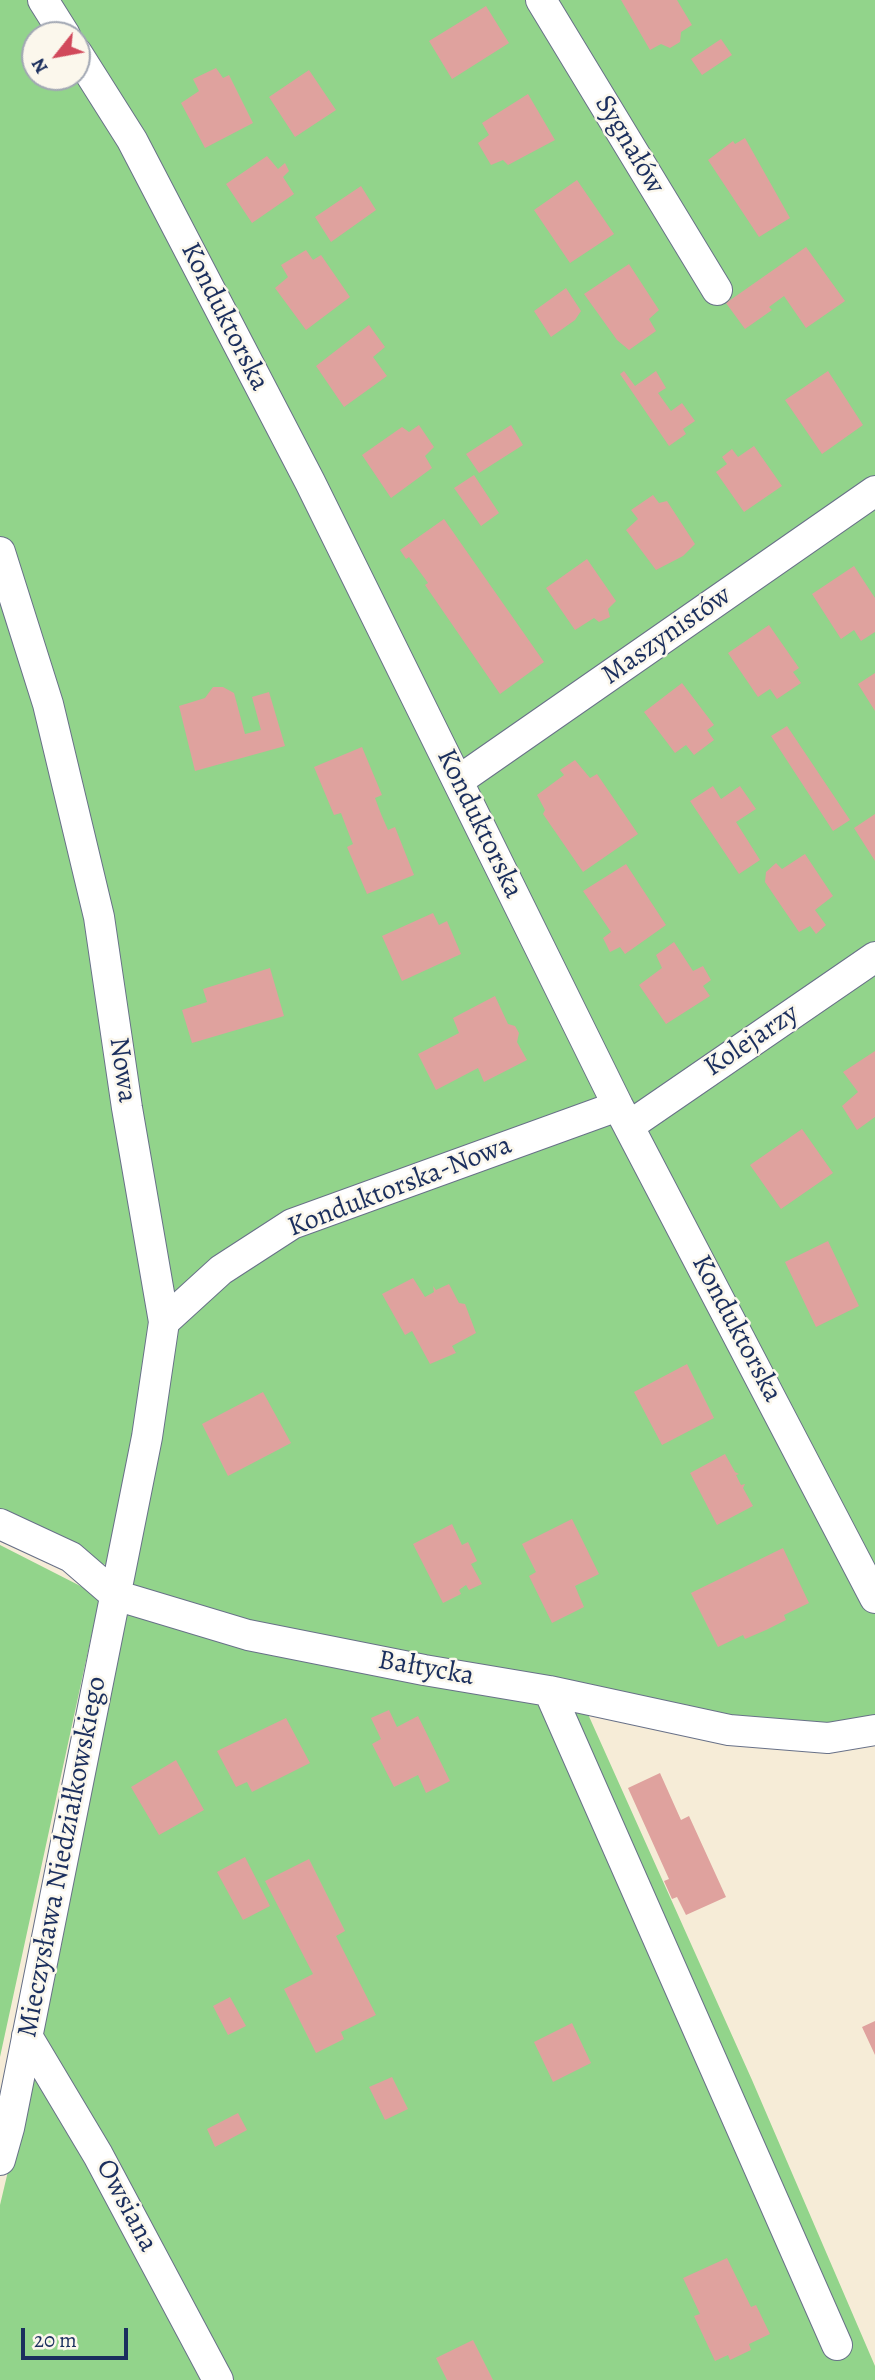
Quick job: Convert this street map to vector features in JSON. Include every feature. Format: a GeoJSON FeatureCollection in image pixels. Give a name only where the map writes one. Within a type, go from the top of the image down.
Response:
{"type":"FeatureCollection","features":[{"type":"Feature","properties":{"kind":"street"},"geometry":{"type":"LineString","coordinates":[[43,0],[56,21]]}},
{"type":"Feature","properties":{"kind":"street","name":"Sygnałów"},"geometry":{"type":"LineString","coordinates":[[541,0],[718,290]]}},
{"type":"Feature","properties":{"kind":"street","name":"Konduktorska"},"geometry":{"type":"LineString","coordinates":[[91,75],[139,152],[310,482],[623,1116],[875,1598]]}},
{"type":"Feature","properties":{"kind":"street","name":"Maszynistów"},"geometry":{"type":"LineString","coordinates":[[458,781],[875,491]]}},
{"type":"Feature","properties":{"kind":"street","name":"Nowa"},"geometry":{"type":"LineString","coordinates":[[0,552],[48,704],[99,917],[127,1108],[164,1322],[147,1437],[115,1595]]}},
{"type":"Feature","properties":{"kind":"street","name":"Kolejarzy"},"geometry":{"type":"LineString","coordinates":[[623,1116],[875,957]]}},
{"type":"Feature","properties":{"kind":"street","name":"Konduktorska-Nowa"},"geometry":{"type":"LineString","coordinates":[[164,1322],[221,1270],[292,1224],[623,1116]]}},
{"type":"Feature","properties":{"kind":"street","name":"Bałtycka"},"geometry":{"type":"LineString","coordinates":[[0,1524],[71,1557],[115,1595],[248,1635],[424,1670],[549,1691],[729,1730],[828,1738],[875,1730]]}},
{"type":"Feature","properties":{"kind":"street","name":"Mieczysława Niedziałkowskiego"},"geometry":{"type":"LineString","coordinates":[[0,2160],[115,1595]]}},
{"type":"Feature","properties":{"kind":"street"},"geometry":{"type":"LineString","coordinates":[[549,1691],[837,2345]]}},
{"type":"Feature","properties":{"kind":"street","name":"Owsiana"},"geometry":{"type":"LineString","coordinates":[[27,2036],[92,2144],[218,2380]]}},
{"type":"Feature","properties":{"kind":"green space"},"geometry":{"type":"Polygon","coordinates":[[[0,0],[875,0],[875,1729],[583,1703],[752,2080],[875,2366],[875,2380],[0,2380],[0,2205],[61,1947],[133,1573],[0,1534],[0,0]]]}},
{"type":"Feature","properties":{"kind":"green space"},"geometry":{"type":"Polygon","coordinates":[[[0,1545],[100,1596],[0,2057],[0,1545]]]}},
{"type":"Feature","properties":{"kind":"building"},"geometry":{"type":"Polygon","coordinates":[[[621,0],[677,0],[692,25],[681,32],[680,42],[670,48],[661,44],[650,50],[621,0]]]}},
{"type":"Feature","properties":{"kind":"building"},"geometry":{"type":"Polygon","coordinates":[[[486,6],[509,43],[452,79],[429,41],[486,6]]]}},
{"type":"Feature","properties":{"kind":"building"},"geometry":{"type":"Polygon","coordinates":[[[721,39],[732,55],[702,75],[691,59],[721,39]]]}},
{"type":"Feature","properties":{"kind":"building"},"geometry":{"type":"Polygon","coordinates":[[[216,68],[223,78],[229,75],[253,123],[205,148],[181,103],[199,91],[193,79],[216,68]]]}},
{"type":"Feature","properties":{"kind":"building"},"geometry":{"type":"Polygon","coordinates":[[[309,70],[336,110],[295,137],[269,97],[309,70]]]}},
{"type":"Feature","properties":{"kind":"building"},"geometry":{"type":"Polygon","coordinates":[[[528,94],[555,140],[508,165],[503,160],[491,165],[478,143],[489,135],[482,123],[528,94]]]}},
{"type":"Feature","properties":{"kind":"building"},"geometry":{"type":"Polygon","coordinates":[[[745,138],[790,218],[759,237],[708,160],[733,141],[735,144],[745,138]]]}},
{"type":"Feature","properties":{"kind":"building"},"geometry":{"type":"Polygon","coordinates":[[[267,156],[278,169],[285,163],[289,171],[283,177],[294,194],[252,223],[226,184],[267,156]]]}},
{"type":"Feature","properties":{"kind":"building"},"geometry":{"type":"Polygon","coordinates":[[[577,180],[614,234],[570,263],[534,210],[577,180]]]}},
{"type":"Feature","properties":{"kind":"building"},"geometry":{"type":"Polygon","coordinates":[[[361,186],[376,210],[331,242],[315,217],[361,186]]]}},
{"type":"Feature","properties":{"kind":"building"},"geometry":{"type":"Polygon","coordinates":[[[806,247],[845,301],[806,328],[784,296],[769,307],[772,310],[745,329],[726,303],[806,247]]]}},
{"type":"Feature","properties":{"kind":"building"},"geometry":{"type":"Polygon","coordinates":[[[306,250],[313,260],[321,255],[350,297],[306,330],[275,288],[288,277],[281,265],[306,250]]]}},
{"type":"Feature","properties":{"kind":"building"},"geometry":{"type":"Polygon","coordinates":[[[629,264],[659,310],[649,319],[656,331],[629,350],[617,340],[584,294],[629,264]]]}},
{"type":"Feature","properties":{"kind":"building"},"geometry":{"type":"Polygon","coordinates":[[[566,288],[581,311],[575,320],[551,337],[534,311],[566,288]]]}},
{"type":"Feature","properties":{"kind":"building"},"geometry":{"type":"Polygon","coordinates":[[[369,325],[385,347],[373,357],[387,376],[344,407],[316,366],[369,325]]]}},
{"type":"Feature","properties":{"kind":"building"},"geometry":{"type":"Polygon","coordinates":[[[624,371],[635,386],[656,371],[666,388],[658,393],[671,411],[682,403],[695,421],[683,429],[686,434],[669,446],[620,374],[624,371]]]}},
{"type":"Feature","properties":{"kind":"building"},"geometry":{"type":"Polygon","coordinates":[[[828,371],[863,425],[822,454],[785,400],[828,371]]]}},
{"type":"Feature","properties":{"kind":"building"},"geometry":{"type":"Polygon","coordinates":[[[419,425],[434,447],[425,456],[432,468],[391,498],[362,455],[402,427],[409,432],[419,425]]]}},
{"type":"Feature","properties":{"kind":"building"},"geometry":{"type":"Polygon","coordinates":[[[511,425],[523,445],[479,473],[466,454],[511,425]]]}},
{"type":"Feature","properties":{"kind":"building"},"geometry":{"type":"Polygon","coordinates":[[[754,446],[782,486],[744,512],[716,472],[727,464],[722,457],[732,449],[738,457],[754,446]]]}},
{"type":"Feature","properties":{"kind":"building"},"geometry":{"type":"Polygon","coordinates":[[[474,475],[499,513],[481,526],[454,488],[474,475]]]}},
{"type":"Feature","properties":{"kind":"building"},"geometry":{"type":"Polygon","coordinates":[[[653,495],[659,503],[667,501],[695,544],[683,556],[656,570],[626,530],[638,519],[631,510],[653,495]]]}},
{"type":"Feature","properties":{"kind":"building"},"geometry":{"type":"Polygon","coordinates":[[[444,519],[544,662],[500,694],[425,585],[428,583],[409,557],[406,559],[400,550],[444,519]]]}},
{"type":"Feature","properties":{"kind":"building"},"geometry":{"type":"Polygon","coordinates":[[[587,559],[616,601],[608,609],[610,617],[599,622],[594,618],[575,630],[546,588],[587,559]]]}},
{"type":"Feature","properties":{"kind":"building"},"geometry":{"type":"Polygon","coordinates":[[[854,566],[875,598],[875,632],[861,641],[854,630],[841,639],[812,594],[854,566]]]}},
{"type":"Feature","properties":{"kind":"building"},"geometry":{"type":"Polygon","coordinates":[[[769,625],[799,668],[793,672],[801,683],[777,699],[770,689],[758,697],[728,653],[769,625]]]}},
{"type":"Feature","properties":{"kind":"building"},"geometry":{"type":"Polygon","coordinates":[[[875,673],[875,711],[858,684],[875,673]]]}},
{"type":"Feature","properties":{"kind":"building"},"geometry":{"type":"Polygon","coordinates":[[[682,683],[714,725],[707,730],[714,740],[694,755],[686,745],[675,753],[644,712],[682,683]]]}},
{"type":"Feature","properties":{"kind":"building"},"geometry":{"type":"Polygon","coordinates":[[[213,687],[223,687],[234,693],[245,734],[261,730],[252,697],[269,692],[285,746],[195,771],[179,706],[205,698],[213,687]]]}},
{"type":"Feature","properties":{"kind":"building"},"geometry":{"type":"Polygon","coordinates":[[[787,726],[850,820],[833,831],[771,736],[787,726]]]}},
{"type":"Feature","properties":{"kind":"building"},"geometry":{"type":"Polygon","coordinates":[[[362,747],[382,795],[375,798],[381,814],[388,830],[395,827],[414,875],[367,894],[347,847],[353,844],[341,813],[334,815],[314,767],[362,747]]]}},
{"type":"Feature","properties":{"kind":"building"},"geometry":{"type":"Polygon","coordinates":[[[575,760],[590,778],[597,774],[638,834],[583,872],[543,814],[545,810],[537,795],[564,775],[560,770],[575,760]]]}},
{"type":"Feature","properties":{"kind":"building"},"geometry":{"type":"Polygon","coordinates":[[[713,786],[721,799],[740,786],[756,809],[736,822],[760,860],[739,874],[690,801],[713,786]]]}},
{"type":"Feature","properties":{"kind":"building"},"geometry":{"type":"Polygon","coordinates":[[[875,814],[875,861],[854,828],[875,814]]]}},
{"type":"Feature","properties":{"kind":"building"},"geometry":{"type":"Polygon","coordinates":[[[805,854],[833,896],[815,910],[826,925],[816,934],[810,926],[799,932],[765,882],[766,872],[776,863],[782,869],[805,854]]]}},
{"type":"Feature","properties":{"kind":"building"},"geometry":{"type":"Polygon","coordinates":[[[626,864],[666,925],[625,954],[620,947],[610,952],[603,938],[611,932],[583,891],[626,864]]]}},
{"type":"Feature","properties":{"kind":"building"},"geometry":{"type":"Polygon","coordinates":[[[433,913],[439,925],[447,921],[461,954],[402,981],[382,936],[433,913]]]}},
{"type":"Feature","properties":{"kind":"building"},"geometry":{"type":"Polygon","coordinates":[[[674,942],[693,971],[703,966],[711,980],[703,986],[710,996],[666,1024],[639,985],[662,968],[656,955],[674,942]]]}},
{"type":"Feature","properties":{"kind":"building"},"geometry":{"type":"Polygon","coordinates":[[[270,968],[284,1016],[192,1043],[182,1010],[207,1002],[203,989],[270,968]]]}},
{"type":"Feature","properties":{"kind":"building"},"geometry":{"type":"Polygon","coordinates":[[[495,996],[508,1024],[515,1026],[519,1033],[517,1042],[527,1060],[484,1082],[478,1068],[436,1090],[418,1054],[459,1033],[453,1018],[495,996]]]}},
{"type":"Feature","properties":{"kind":"building"},"geometry":{"type":"Polygon","coordinates":[[[875,1051],[875,1117],[857,1130],[842,1106],[858,1092],[843,1072],[875,1051]]]}},
{"type":"Feature","properties":{"kind":"building"},"geometry":{"type":"Polygon","coordinates":[[[802,1129],[833,1173],[781,1209],[750,1165],[802,1129]]]}},
{"type":"Feature","properties":{"kind":"building"},"geometry":{"type":"Polygon","coordinates":[[[828,1241],[859,1306],[816,1327],[785,1262],[828,1241]]]}},
{"type":"Feature","properties":{"kind":"building"},"geometry":{"type":"Polygon","coordinates":[[[413,1278],[425,1297],[434,1292],[433,1286],[436,1290],[449,1284],[459,1303],[465,1304],[476,1333],[452,1346],[456,1353],[430,1364],[412,1331],[405,1335],[382,1294],[413,1278]]]}},
{"type":"Feature","properties":{"kind":"building"},"geometry":{"type":"Polygon","coordinates":[[[687,1364],[714,1418],[662,1445],[634,1392],[687,1364]]]}},
{"type":"Feature","properties":{"kind":"building"},"geometry":{"type":"Polygon","coordinates":[[[263,1392],[291,1443],[228,1476],[202,1424],[263,1392]]]}},
{"type":"Feature","properties":{"kind":"building"},"geometry":{"type":"Polygon","coordinates":[[[725,1454],[735,1472],[739,1474],[736,1475],[741,1485],[745,1484],[743,1488],[753,1506],[717,1525],[690,1473],[725,1454]]]}},
{"type":"Feature","properties":{"kind":"building"},"geometry":{"type":"Polygon","coordinates":[[[572,1519],[599,1574],[575,1586],[584,1607],[552,1623],[529,1576],[536,1572],[522,1544],[572,1519]]]}},
{"type":"Feature","properties":{"kind":"building"},"geometry":{"type":"Polygon","coordinates":[[[452,1524],[462,1545],[468,1542],[477,1561],[471,1564],[482,1584],[469,1590],[466,1585],[459,1590],[461,1594],[443,1603],[413,1544],[452,1524]]]}},
{"type":"Feature","properties":{"kind":"building"},"geometry":{"type":"Polygon","coordinates":[[[783,1548],[809,1603],[784,1615],[786,1620],[766,1630],[745,1639],[743,1635],[718,1647],[691,1593],[783,1548]]]}},
{"type":"Feature","properties":{"kind":"building"},"geometry":{"type":"Polygon","coordinates":[[[389,1710],[397,1727],[418,1716],[450,1781],[426,1793],[418,1775],[394,1787],[372,1744],[381,1739],[371,1718],[389,1710]]]}},
{"type":"Feature","properties":{"kind":"building"},"geometry":{"type":"Polygon","coordinates":[[[286,1718],[310,1763],[252,1792],[247,1782],[236,1787],[217,1751],[286,1718]]]}},
{"type":"Feature","properties":{"kind":"building"},"geometry":{"type":"Polygon","coordinates":[[[176,1760],[204,1810],[159,1835],[131,1787],[176,1760]]]}},
{"type":"Feature","properties":{"kind":"building"},"geometry":{"type":"Polygon","coordinates":[[[660,1773],[681,1820],[689,1816],[726,1897],[686,1915],[677,1897],[672,1899],[664,1881],[669,1879],[628,1788],[660,1773]]]}},
{"type":"Feature","properties":{"kind":"building"},"geometry":{"type":"Polygon","coordinates":[[[245,1857],[270,1906],[243,1920],[217,1872],[245,1857]]]}},
{"type":"Feature","properties":{"kind":"building"},"geometry":{"type":"Polygon","coordinates":[[[309,1859],[345,1931],[336,1936],[376,2015],[341,2032],[344,2039],[316,2053],[284,1989],[313,1974],[265,1881],[309,1859]]]}},
{"type":"Feature","properties":{"kind":"building"},"geometry":{"type":"Polygon","coordinates":[[[230,1997],[246,2026],[228,2035],[213,2006],[230,1997]]]}},
{"type":"Feature","properties":{"kind":"building"},"geometry":{"type":"Polygon","coordinates":[[[875,2021],[875,2055],[862,2027],[875,2021]]]}},
{"type":"Feature","properties":{"kind":"building"},"geometry":{"type":"Polygon","coordinates":[[[572,2023],[591,2063],[553,2082],[534,2042],[572,2023]]]}},
{"type":"Feature","properties":{"kind":"building"},"geometry":{"type":"Polygon","coordinates":[[[392,2077],[408,2109],[385,2120],[369,2087],[392,2077]]]}},
{"type":"Feature","properties":{"kind":"building"},"geometry":{"type":"Polygon","coordinates":[[[238,2113],[247,2130],[215,2147],[207,2129],[238,2113]]]}},
{"type":"Feature","properties":{"kind":"building"},"geometry":{"type":"Polygon","coordinates":[[[727,2258],[751,2307],[756,2305],[770,2334],[749,2344],[751,2350],[730,2360],[728,2355],[715,2361],[694,2316],[700,2314],[683,2278],[727,2258]]]}},
{"type":"Feature","properties":{"kind":"building"},"geometry":{"type":"Polygon","coordinates":[[[473,2340],[493,2380],[447,2380],[436,2358],[473,2340]]]}}]}
